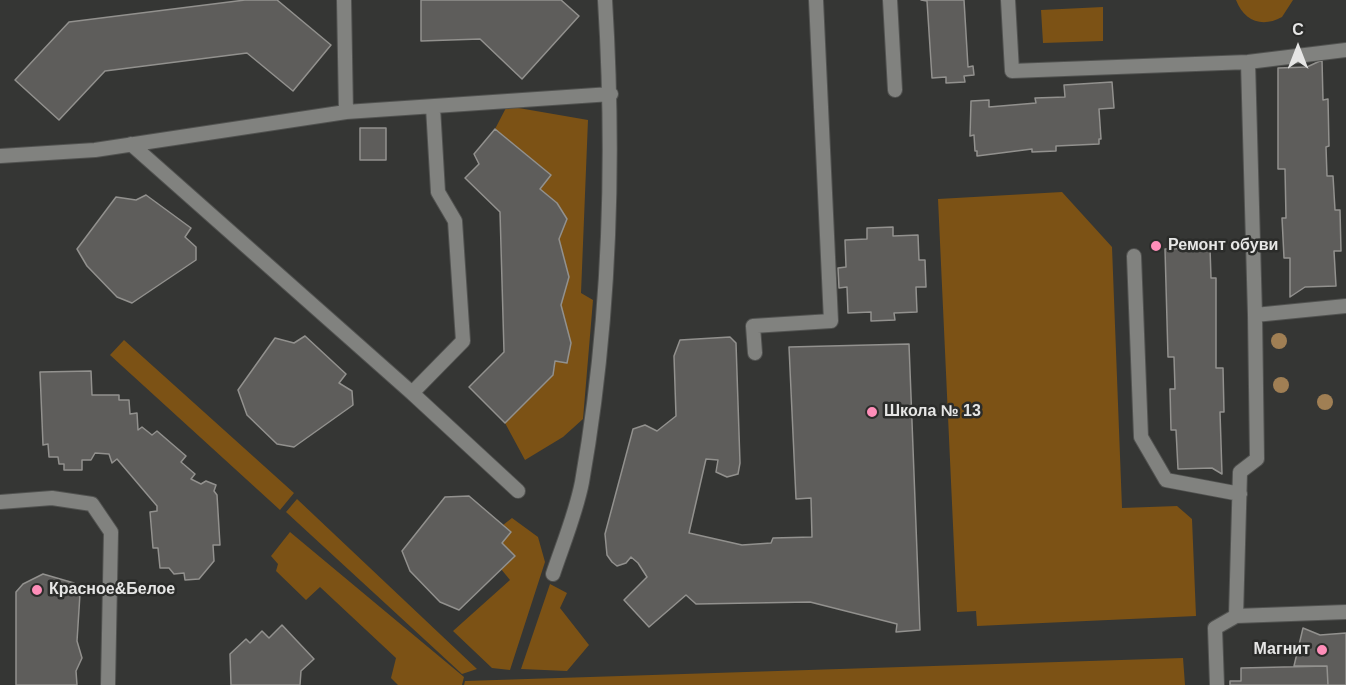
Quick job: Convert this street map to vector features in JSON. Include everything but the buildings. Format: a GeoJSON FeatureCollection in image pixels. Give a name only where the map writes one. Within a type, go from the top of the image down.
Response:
{"type":"FeatureCollection","features":[{"type":"Feature","properties":{"kind":"lane"},"geometry":{"type":"LineString","coordinates":[[344,0],[346,111]]}},
{"type":"Feature","properties":{"kind":"lane"},"geometry":{"type":"LineString","coordinates":[[553,574],[582,485],[605,307],[611,93],[605,0]]}},
{"type":"Feature","properties":{"kind":"lane"},"geometry":{"type":"LineString","coordinates":[[755,353],[753,326],[831,321],[816,0]]}},
{"type":"Feature","properties":{"kind":"lane"},"geometry":{"type":"LineString","coordinates":[[890,0],[895,90]]}},
{"type":"Feature","properties":{"kind":"lane"},"geometry":{"type":"LineString","coordinates":[[1008,0],[1012,70],[1248,62],[1346,50]]}},
{"type":"Feature","properties":{"kind":"lane"},"geometry":{"type":"LineString","coordinates":[[1236,616],[1240,472],[1257,459],[1248,62]]}},
{"type":"Feature","properties":{"kind":"lane"},"geometry":{"type":"LineString","coordinates":[[0,156],[95,150],[346,111],[433,107],[611,93]]}},
{"type":"Feature","properties":{"kind":"lane"},"geometry":{"type":"LineString","coordinates":[[412,393],[463,341],[454,221],[438,192],[433,107]]}},
{"type":"Feature","properties":{"kind":"lane"},"geometry":{"type":"LineString","coordinates":[[130,144],[412,393],[518,491]]}},
{"type":"Feature","properties":{"kind":"lane"},"geometry":{"type":"LineString","coordinates":[[1134,256],[1141,437],[1166,480],[1240,494]]}},
{"type":"Feature","properties":{"kind":"lane"},"geometry":{"type":"LineString","coordinates":[[1255,315],[1346,306]]}},
{"type":"Feature","properties":{"kind":"lane"},"geometry":{"type":"LineString","coordinates":[[0,502],[52,498],[92,504],[111,532],[108,685]]}},
{"type":"Feature","properties":{"kind":"lane"},"geometry":{"type":"LineString","coordinates":[[1217,685],[1215,628],[1236,616],[1346,612]]}},
{"type":"Feature","properties":{"kind":"shaded area"},"geometry":{"type":"Polygon","coordinates":[[[1236,0],[1293,0],[1282,17],[1261,22],[1249,18],[1236,0]]]}},
{"type":"Feature","properties":{"kind":"shaded area"},"geometry":{"type":"Polygon","coordinates":[[[1103,7],[1103,41],[1043,43],[1041,10],[1103,7]]]}},
{"type":"Feature","properties":{"kind":"shaded area"},"geometry":{"type":"Polygon","coordinates":[[[507,106],[588,120],[581,293],[593,300],[583,419],[563,437],[525,460],[505,423],[553,375],[555,361],[567,363],[571,343],[561,305],[569,277],[559,239],[567,219],[557,203],[540,189],[551,175],[495,129],[507,106]]]}},
{"type":"Feature","properties":{"kind":"shaded area"},"geometry":{"type":"Polygon","coordinates":[[[1062,192],[1112,247],[1122,508],[1177,506],[1192,519],[1196,616],[977,626],[976,611],[957,612],[938,199],[1062,192]]]}},
{"type":"Feature","properties":{"kind":"shaded area"},"geometry":{"type":"Polygon","coordinates":[[[124,340],[294,493],[280,510],[110,355],[124,340]]]}},
{"type":"Feature","properties":{"kind":"shaded area"},"geometry":{"type":"Polygon","coordinates":[[[297,499],[477,669],[462,674],[286,512],[297,499]]]}},
{"type":"Feature","properties":{"kind":"shaded area"},"geometry":{"type":"Polygon","coordinates":[[[512,518],[538,537],[545,562],[510,670],[492,668],[453,631],[510,580],[501,569],[515,556],[502,543],[511,532],[503,525],[512,518]]]}},
{"type":"Feature","properties":{"kind":"shaded area"},"geometry":{"type":"Polygon","coordinates":[[[290,532],[464,677],[462,685],[398,685],[391,678],[396,658],[320,587],[306,600],[276,571],[278,564],[271,556],[290,532]]]}},
{"type":"Feature","properties":{"kind":"shaded area"},"geometry":{"type":"Polygon","coordinates":[[[550,584],[567,593],[560,608],[589,645],[567,671],[521,669],[550,584]]]}},
{"type":"Feature","properties":{"kind":"shaded area"},"geometry":{"type":"Polygon","coordinates":[[[1183,658],[1185,685],[464,685],[465,681],[1183,658]]]}},
{"type":"Feature","properties":{"kind":"place","name":"Ремонт обуви"},"geometry":{"type":"Point","coordinates":[1156,246]}},
{"type":"Feature","properties":{"kind":"place","name":"Школа № 13"},"geometry":{"type":"Point","coordinates":[872,412]}},
{"type":"Feature","properties":{"kind":"place","name":"Красное&Белое"},"geometry":{"type":"Point","coordinates":[37,590]}},
{"type":"Feature","properties":{"kind":"place","name":"Магнит"},"geometry":{"type":"Point","coordinates":[1322,650]}}]}
